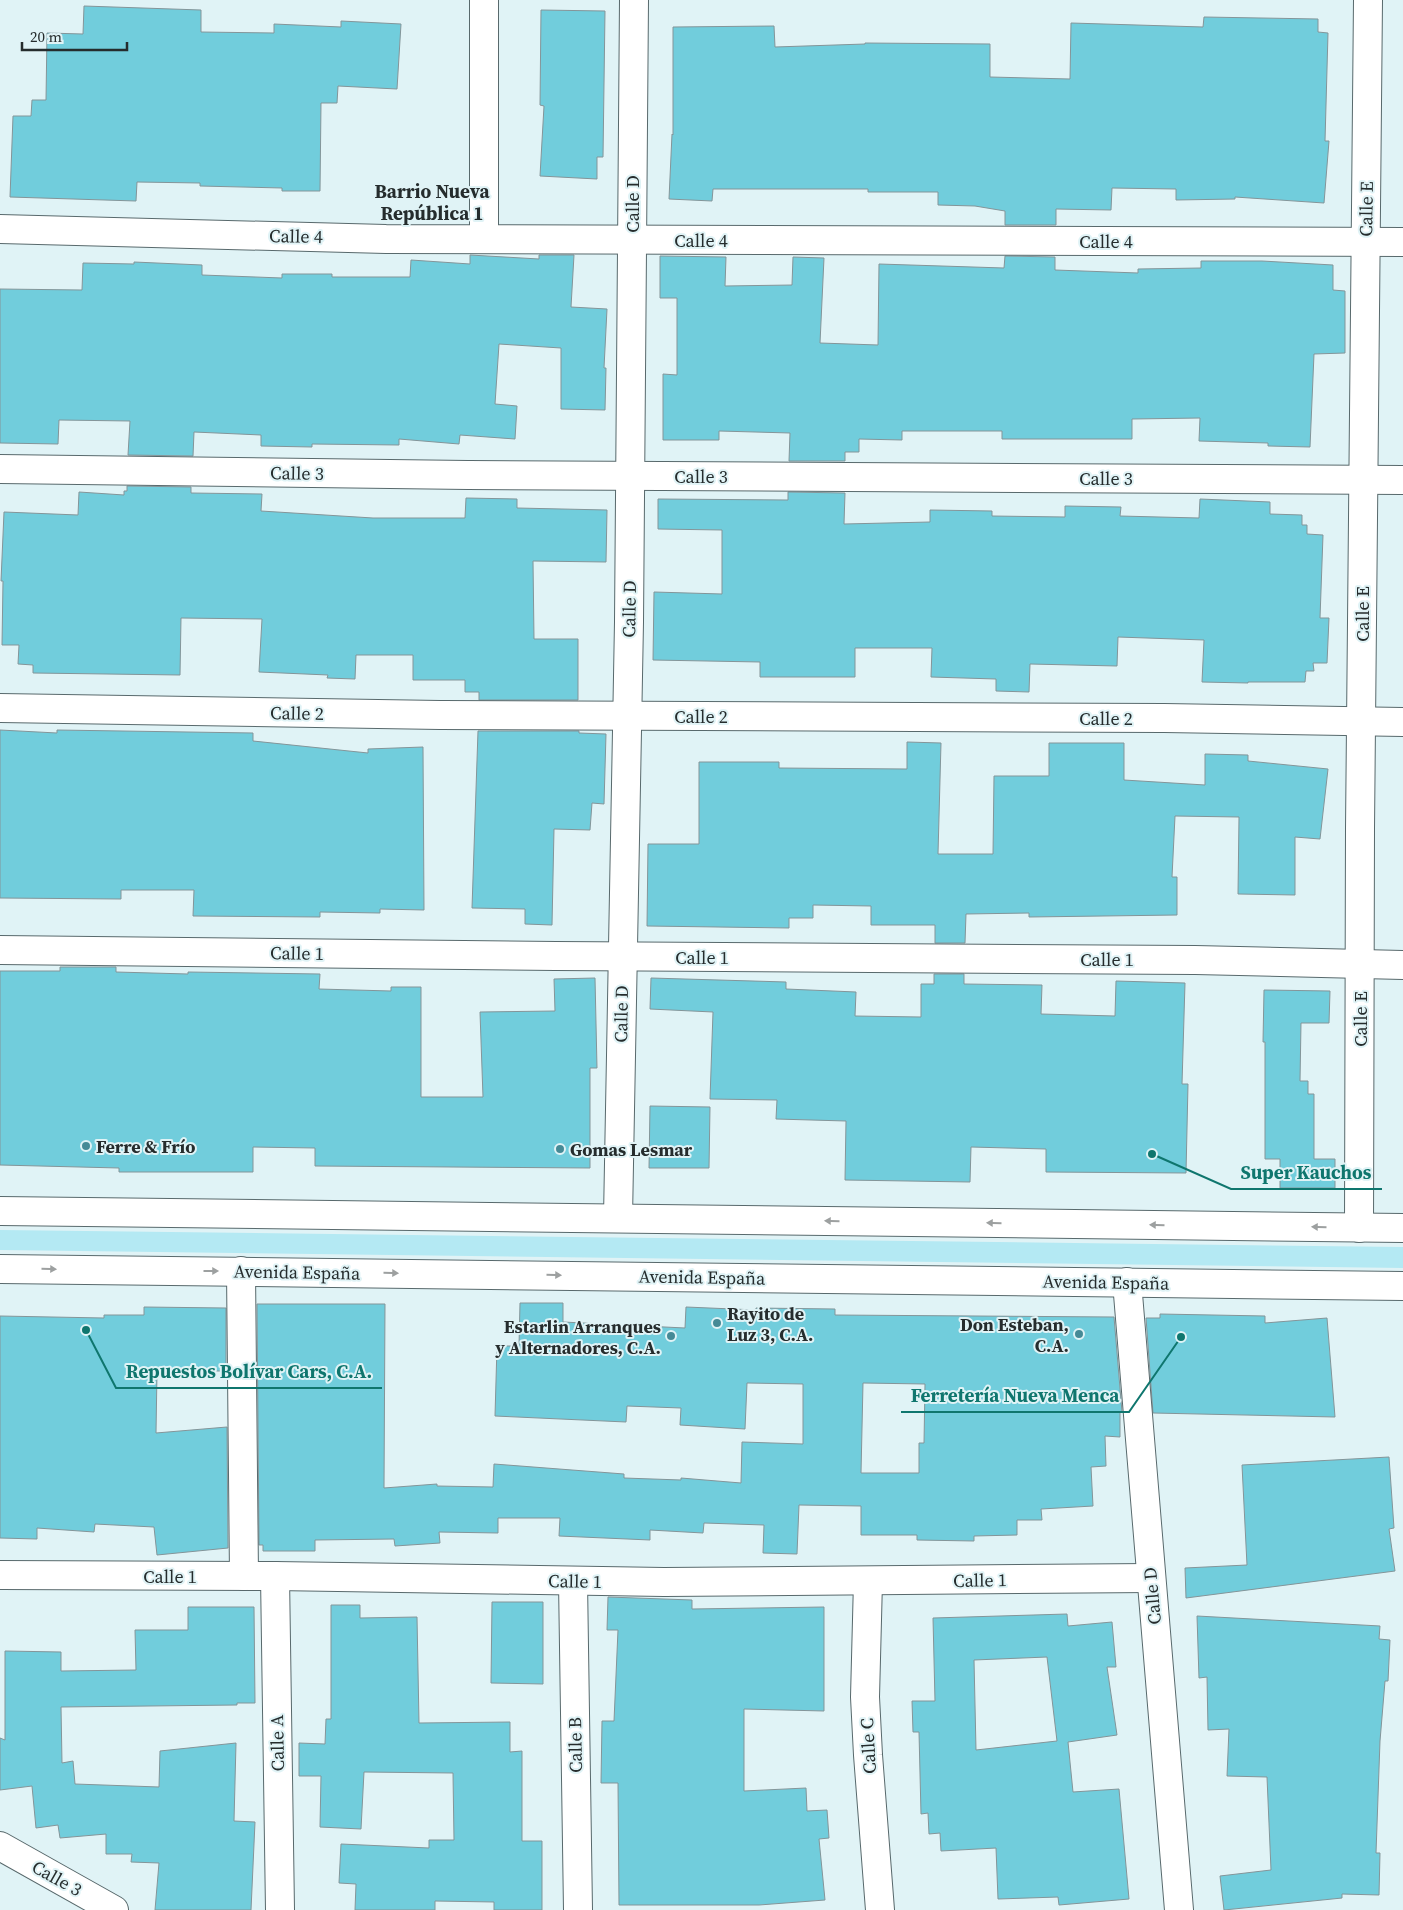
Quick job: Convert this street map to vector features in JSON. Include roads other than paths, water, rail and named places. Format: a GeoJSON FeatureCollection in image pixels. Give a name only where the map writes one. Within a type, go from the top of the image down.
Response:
{"type":"FeatureCollection","features":[{"type":"Feature","properties":{"kind":"street"},"geometry":{"type":"LineString","coordinates":[[484,0],[484,239]]}},
{"type":"Feature","properties":{"kind":"street","name":"Calle D"},"geometry":{"type":"LineString","coordinates":[[618,1218],[627,716],[634,0]]}},
{"type":"Feature","properties":{"kind":"street","name":"Calle E"},"geometry":{"type":"LineString","coordinates":[[1359,1228],[1361,721],[1368,0]]}},
{"type":"Feature","properties":{"kind":"street","name":"Calle 4"},"geometry":{"type":"LineString","coordinates":[[0,229],[484,239],[1403,242]]}},
{"type":"Feature","properties":{"kind":"street","name":"Calle 3"},"geometry":{"type":"LineString","coordinates":[[0,469],[630,476],[1403,480]]}},
{"type":"Feature","properties":{"kind":"street","name":"Calle 2"},"geometry":{"type":"LineString","coordinates":[[0,708],[430,715],[1154,718],[1403,722]]}},
{"type":"Feature","properties":{"kind":"street","name":"Calle 1"},"geometry":{"type":"LineString","coordinates":[[0,950],[1186,960],[1403,965]]}},
{"type":"Feature","properties":{"kind":"street"},"geometry":{"type":"LineString","coordinates":[[0,1211],[1403,1228]]}},
{"type":"Feature","properties":{"kind":"street","name":"Avenida España"},"geometry":{"type":"LineString","coordinates":[[0,1269],[1403,1286]]}},
{"type":"Feature","properties":{"kind":"street"},"geometry":{"type":"LineString","coordinates":[[241,1271],[244,1576]]}},
{"type":"Feature","properties":{"kind":"street","name":"Calle D"},"geometry":{"type":"LineString","coordinates":[[1126,1282],[1178,1910]]}},
{"type":"Feature","properties":{"kind":"street","name":"Calle 1"},"geometry":{"type":"LineString","coordinates":[[0,1575],[868,1581],[1151,1578]]}},
{"type":"Feature","properties":{"kind":"street","name":"Calle A"},"geometry":{"type":"LineString","coordinates":[[275,1576],[280,1910]]}},
{"type":"Feature","properties":{"kind":"street","name":"Calle B"},"geometry":{"type":"LineString","coordinates":[[573,1580],[578,1910]]}},
{"type":"Feature","properties":{"kind":"street","name":"Calle C"},"geometry":{"type":"LineString","coordinates":[[868,1581],[865,1697],[880,1910]]}},
{"type":"Feature","properties":{"kind":"street","name":"Calle 3"},"geometry":{"type":"LineString","coordinates":[[0,1846],[114,1910]]}},
{"type":"Feature","properties":{"kind":"place","name":"Ferre & Frío"},"geometry":{"type":"Point","coordinates":[86,1146]}},
{"type":"Feature","properties":{"kind":"place","name":"Gomas Lesmar"},"geometry":{"type":"Point","coordinates":[560,1149]}},
{"type":"Feature","properties":{"kind":"place","name":"Super Kauchos"},"geometry":{"type":"Point","coordinates":[1152,1154]}},
{"type":"Feature","properties":{"kind":"place","name":"Rayito de Luz 3, C.A."},"geometry":{"type":"Point","coordinates":[717,1323]}},
{"type":"Feature","properties":{"kind":"place","name":"Repuestos Bolívar Cars, C.A."},"geometry":{"type":"Point","coordinates":[86,1330]}},
{"type":"Feature","properties":{"kind":"place","name":"Don Esteban, C.A."},"geometry":{"type":"Point","coordinates":[1079,1334]}},
{"type":"Feature","properties":{"kind":"place","name":"Estarlin Arranques y Alternadores, C.A."},"geometry":{"type":"Point","coordinates":[671,1336]}},
{"type":"Feature","properties":{"kind":"place","name":"Ferretería Nueva Menca"},"geometry":{"type":"Point","coordinates":[1181,1337]}},
{"type":"Feature","properties":{"kind":"district","name":"Barrio Nueva República 1"},"geometry":{"type":"Point","coordinates":[432,202]}}]}
